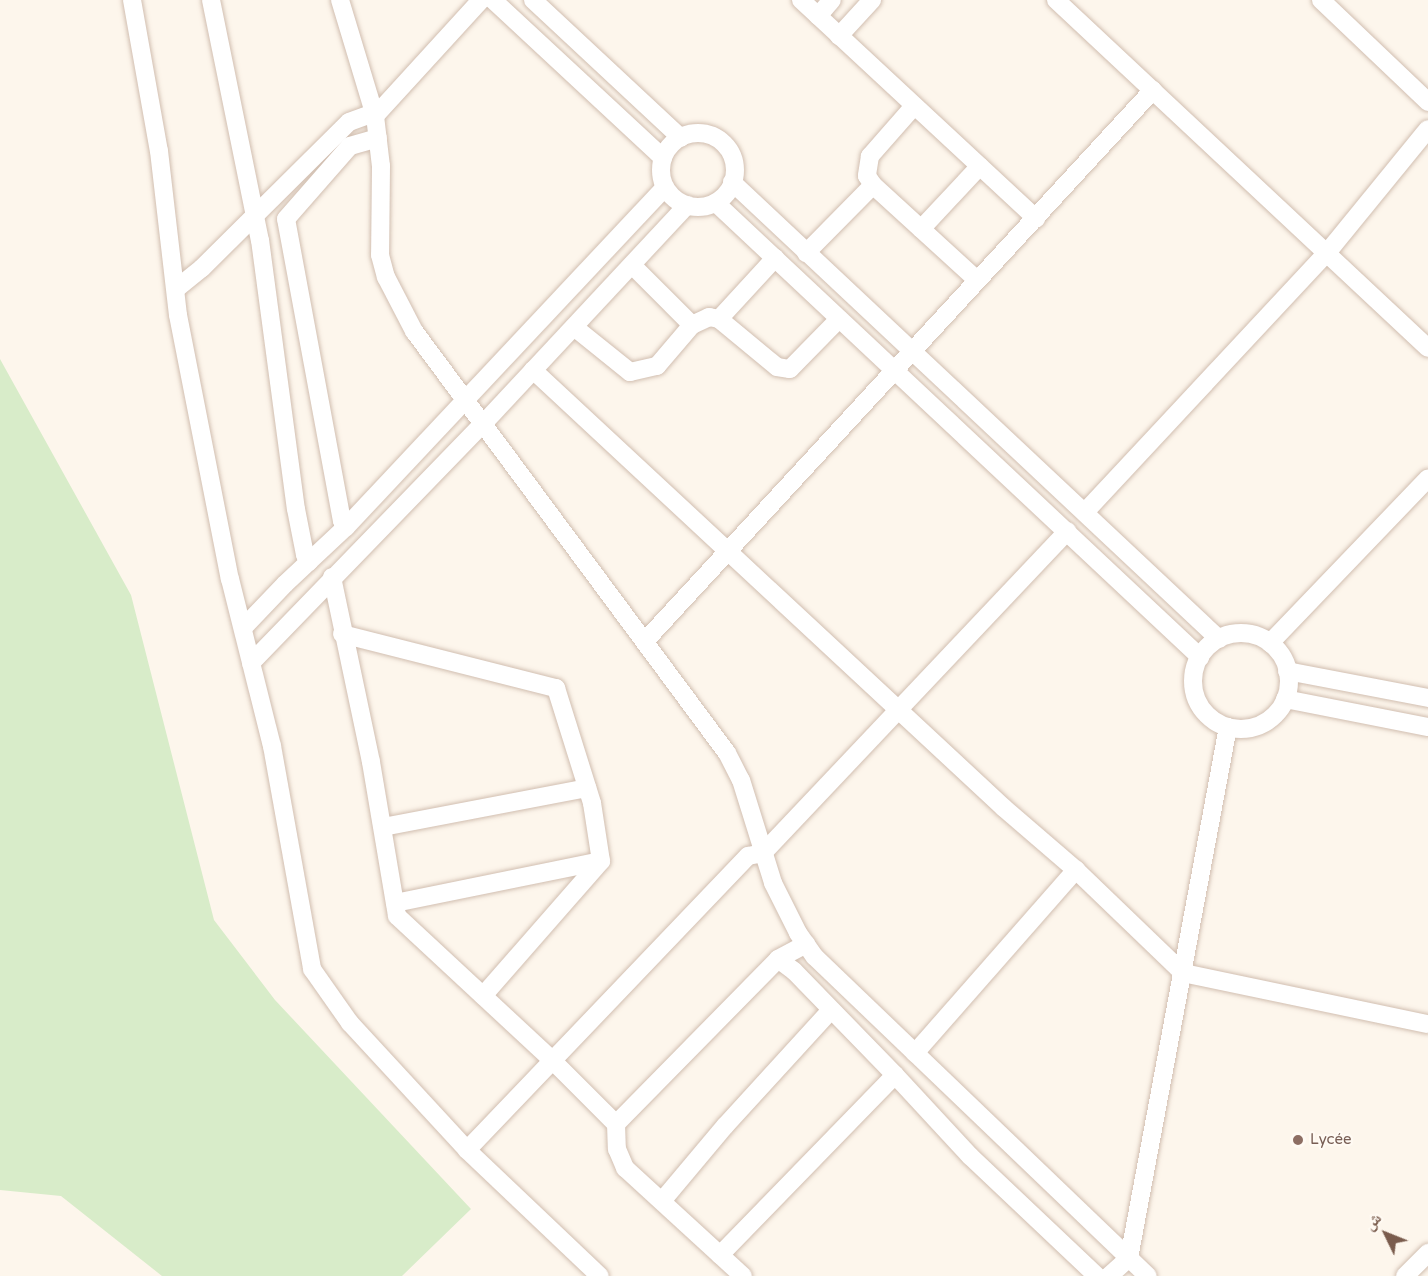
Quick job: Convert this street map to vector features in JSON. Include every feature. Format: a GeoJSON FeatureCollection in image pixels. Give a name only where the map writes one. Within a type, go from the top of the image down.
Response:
{"type":"FeatureCollection","features":[{"type":"Feature","properties":{"kind":"street"},"geometry":{"type":"LineString","coordinates":[[132,0],[159,151],[180,327],[230,579],[272,746],[312,969],[350,1023],[467,1150],[600,1276]]}},
{"type":"Feature","properties":{"kind":"street"},"geometry":{"type":"LineString","coordinates":[[211,0],[255,214],[296,509],[305,555],[309,562]]}},
{"type":"Feature","properties":{"kind":"street"},"geometry":{"type":"LineString","coordinates":[[340,0],[374,115],[378,138],[381,166],[378,242],[386,277],[414,331],[465,402],[646,640],[727,753],[741,780],[763,853],[783,905],[806,944],[840,984],[1148,1276]]}},
{"type":"Feature","properties":{"kind":"street"},"geometry":{"type":"LineString","coordinates":[[176,290],[349,122],[374,115],[481,0]]}},
{"type":"Feature","properties":{"kind":"street"},"geometry":{"type":"LineString","coordinates":[[493,0],[663,158]]}},
{"type":"Feature","properties":{"kind":"street"},"geometry":{"type":"LineString","coordinates":[[533,0],[681,138]]}},
{"type":"Feature","properties":{"kind":"street"},"geometry":{"type":"LineString","coordinates":[[801,0],[1036,218]]}},
{"type":"Feature","properties":{"kind":"street"},"geometry":{"type":"LineString","coordinates":[[818,16],[832,0]]}},
{"type":"Feature","properties":{"kind":"street"},"geometry":{"type":"LineString","coordinates":[[839,36],[872,0]]}},
{"type":"Feature","properties":{"kind":"street"},"geometry":{"type":"LineString","coordinates":[[1056,0],[1428,348]]}},
{"type":"Feature","properties":{"kind":"street"},"geometry":{"type":"LineString","coordinates":[[1320,0],[1428,102]]}},
{"type":"Feature","properties":{"kind":"street"},"geometry":{"type":"LineString","coordinates":[[646,640],[1153,90]]}},
{"type":"Feature","properties":{"kind":"street"},"geometry":{"type":"LineString","coordinates":[[914,106],[870,156],[867,176],[873,185],[977,280]]}},
{"type":"Feature","properties":{"kind":"street"},"geometry":{"type":"LineString","coordinates":[[1085,512],[1326,254],[1428,129]]}},
{"type":"Feature","properties":{"kind":"street"},"geometry":{"type":"LineString","coordinates":[[700,133],[723,143],[734,163],[732,182],[725,195],[716,203],[704,207],[687,205],[672,197],[664,187],[661,174],[663,158],[667,150],[681,138],[700,133]]}},
{"type":"Feature","properties":{"kind":"street"},"geometry":{"type":"LineString","coordinates":[[346,527],[342,520],[286,219],[350,146],[378,138]]}},
{"type":"Feature","properties":{"kind":"street"},"geometry":{"type":"LineString","coordinates":[[921,229],[980,166]]}},
{"type":"Feature","properties":{"kind":"street"},"geometry":{"type":"LineString","coordinates":[[732,182],[1219,639]]}},
{"type":"Feature","properties":{"kind":"street"},"geometry":{"type":"LineString","coordinates":[[806,253],[873,185]]}},
{"type":"Feature","properties":{"kind":"street"},"geometry":{"type":"LineString","coordinates":[[243,628],[346,527],[664,187]]}},
{"type":"Feature","properties":{"kind":"street"},"geometry":{"type":"LineString","coordinates":[[716,203],[1200,657]]}},
{"type":"Feature","properties":{"kind":"street"},"geometry":{"type":"LineString","coordinates":[[251,663],[332,577],[483,425],[687,205]]}},
{"type":"Feature","properties":{"kind":"street"},"geometry":{"type":"LineString","coordinates":[[719,319],[775,258]]}},
{"type":"Feature","properties":{"kind":"street"},"geometry":{"type":"LineString","coordinates":[[632,265],[692,325]]}},
{"type":"Feature","properties":{"kind":"street"},"geometry":{"type":"LineString","coordinates":[[574,327],[630,372],[657,366],[692,325],[699,319],[709,317],[719,319],[777,367],[790,369],[839,319]]}},
{"type":"Feature","properties":{"kind":"street"},"geometry":{"type":"LineString","coordinates":[[533,370],[1004,808],[1076,870],[1184,973],[1428,1024]]}},
{"type":"Feature","properties":{"kind":"street"},"geometry":{"type":"LineString","coordinates":[[1270,643],[1428,478]]}},
{"type":"Feature","properties":{"kind":"street"},"geometry":{"type":"LineString","coordinates":[[467,1150],[748,856],[763,853],[1067,531]]}},
{"type":"Feature","properties":{"kind":"street"},"geometry":{"type":"LineString","coordinates":[[332,577],[383,827],[397,916],[552,1060],[616,1124],[617,1149],[625,1168],[743,1276]]}},
{"type":"Feature","properties":{"kind":"street"},"geometry":{"type":"LineString","coordinates":[[1246,633],[1270,643],[1279,652],[1287,671],[1289,687],[1285,699],[1268,721],[1242,729],[1228,727],[1215,721],[1204,711],[1196,698],[1193,684],[1195,669],[1200,657],[1219,639],[1246,633]]}},
{"type":"Feature","properties":{"kind":"street"},"geometry":{"type":"LineString","coordinates":[[342,634],[556,688],[587,788],[601,861]]}},
{"type":"Feature","properties":{"kind":"street"},"geometry":{"type":"LineString","coordinates":[[1287,671],[1428,698]]}},
{"type":"Feature","properties":{"kind":"street"},"geometry":{"type":"LineString","coordinates":[[1285,699],[1428,727]]}},
{"type":"Feature","properties":{"kind":"street"},"geometry":{"type":"LineString","coordinates":[[1109,1276],[1129,1258],[1184,973],[1228,727]]}},
{"type":"Feature","properties":{"kind":"street"},"geometry":{"type":"LineString","coordinates":[[383,827],[587,788]]}},
{"type":"Feature","properties":{"kind":"street"},"geometry":{"type":"LineString","coordinates":[[395,903],[601,861]]}},
{"type":"Feature","properties":{"kind":"street"},"geometry":{"type":"LineString","coordinates":[[483,996],[601,861]]}},
{"type":"Feature","properties":{"kind":"street"},"geometry":{"type":"LineString","coordinates":[[915,1053],[1076,870]]}},
{"type":"Feature","properties":{"kind":"street"},"geometry":{"type":"LineString","coordinates":[[616,1124],[778,959],[806,944]]}},
{"type":"Feature","properties":{"kind":"street"},"geometry":{"type":"LineString","coordinates":[[778,959],[794,971],[970,1156],[1097,1276]]}},
{"type":"Feature","properties":{"kind":"street"},"geometry":{"type":"LineString","coordinates":[[662,1201],[725,1126],[831,1010]]}},
{"type":"Feature","properties":{"kind":"street"},"geometry":{"type":"LineString","coordinates":[[720,1255],[895,1075]]}},
{"type":"Feature","properties":{"kind":"street"},"geometry":{"type":"LineString","coordinates":[[1405,1276],[1428,1253]]}},
{"type":"Feature","properties":{"kind":"green space"},"geometry":{"type":"Polygon","coordinates":[[[0,359],[131,595],[214,920],[275,1000],[471,1209],[402,1276],[162,1276],[61,1196],[0,1190],[0,359]]]}},
{"type":"Feature","properties":{"kind":"place","name":"Lycée"},"geometry":{"type":"Point","coordinates":[1298,1140]}}]}
